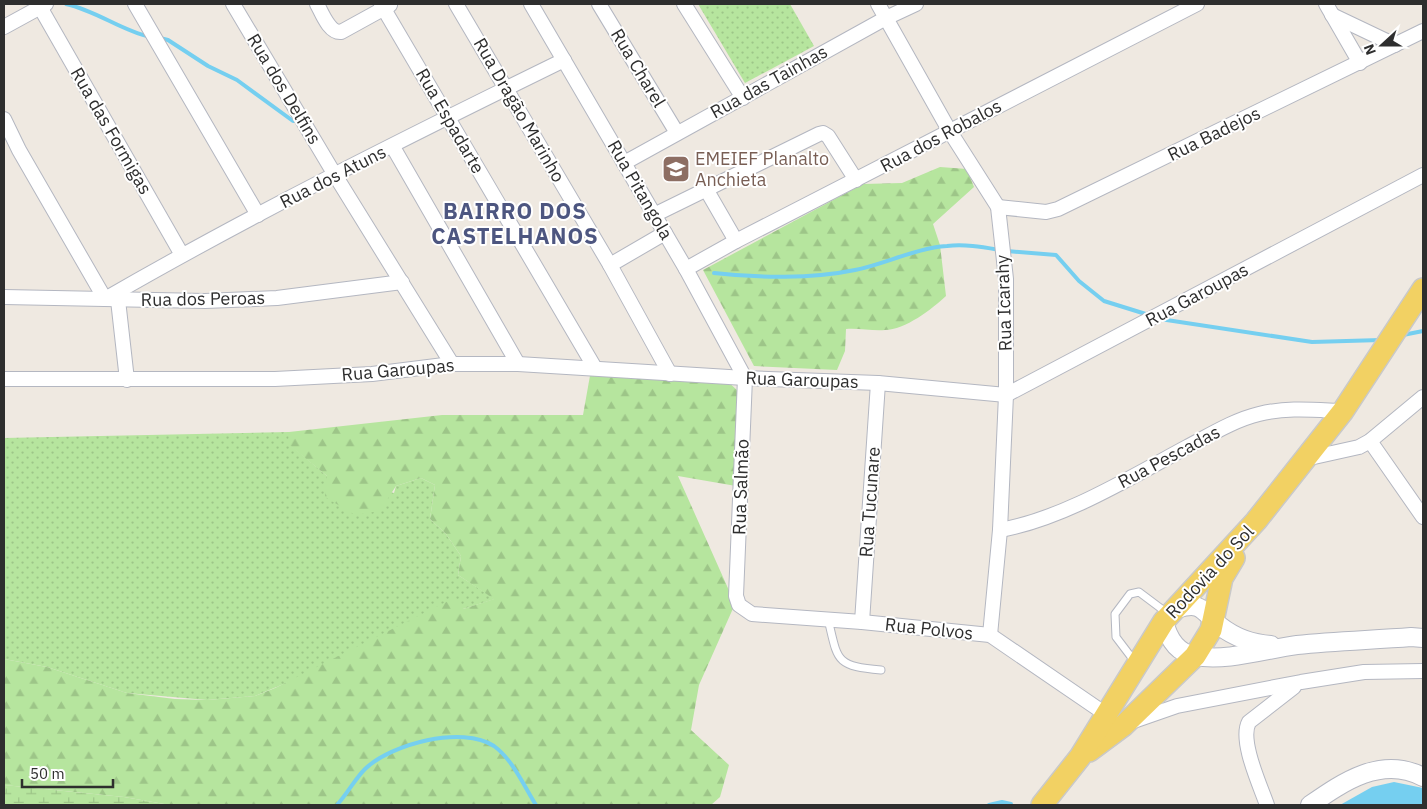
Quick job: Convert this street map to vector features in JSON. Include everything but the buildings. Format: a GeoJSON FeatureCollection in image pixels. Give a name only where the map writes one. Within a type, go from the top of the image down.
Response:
{"type":"FeatureCollection","features":[{"type":"Feature","properties":{"kind":"main road"},"geometry":{"type":"LineString","coordinates":[[1256,521],[1343,410],[1423,289]]}},
{"type":"Feature","properties":{"kind":"main road","name":"Rodovia do Sol"},"geometry":{"type":"LineString","coordinates":[[1115,720],[1138,666],[1170,615],[1256,521]]}},
{"type":"Feature","properties":{"kind":"main road","name":"Rodovia do Sol"},"geometry":{"type":"LineString","coordinates":[[1042,805],[1080,757],[1115,720],[1205,656],[1222,578],[1256,521]]}},
{"type":"Feature","properties":{"kind":"street"},"geometry":{"type":"LineString","coordinates":[[135,4],[258,215]]}},
{"type":"Feature","properties":{"kind":"street","name":"Rua dos Delfins"},"geometry":{"type":"LineString","coordinates":[[233,4],[335,175],[452,364]]}},
{"type":"Feature","properties":{"kind":"street"},"geometry":{"type":"LineString","coordinates":[[317,4],[332,30],[336,32],[341,32],[386,5]]}},
{"type":"Feature","properties":{"kind":"street","name":"Rua Dragão Marinho"},"geometry":{"type":"LineString","coordinates":[[456,4],[610,265],[670,374]]}},
{"type":"Feature","properties":{"kind":"street","name":"Rua Pitangola"},"geometry":{"type":"LineString","coordinates":[[531,4],[686,269],[745,378]]}},
{"type":"Feature","properties":{"kind":"street","name":"Rua Charel"},"geometry":{"type":"LineString","coordinates":[[599,4],[677,133]]}},
{"type":"Feature","properties":{"kind":"street"},"geometry":{"type":"LineString","coordinates":[[684,4],[743,98]]}},
{"type":"Feature","properties":{"kind":"street","name":"Rua Icarahy"},"geometry":{"type":"LineString","coordinates":[[878,4],[949,130],[998,207],[1006,279],[1006,395],[1000,530],[990,635]]}},
{"type":"Feature","properties":{"kind":"street","name":"Rua das Tainhas"},"geometry":{"type":"LineString","coordinates":[[624,163],[886,18],[916,4]]}},
{"type":"Feature","properties":{"kind":"street","name":"Rua dos Robalos"},"geometry":{"type":"LineString","coordinates":[[686,269],[949,130],[1197,4]]}},
{"type":"Feature","properties":{"kind":"street"},"geometry":{"type":"LineString","coordinates":[[4,27],[43,5]]}},
{"type":"Feature","properties":{"kind":"street","name":"Rua das Formigas"},"geometry":{"type":"LineString","coordinates":[[43,5],[182,255]]}},
{"type":"Feature","properties":{"kind":"street","name":"Rua Espadarte"},"geometry":{"type":"LineString","coordinates":[[386,5],[448,117],[595,368]]}},
{"type":"Feature","properties":{"kind":"street"},"geometry":{"type":"LineString","coordinates":[[1329,9],[1396,45]]}},
{"type":"Feature","properties":{"kind":"street"},"geometry":{"type":"LineString","coordinates":[[1329,9],[1360,63]]}},
{"type":"Feature","properties":{"kind":"street","name":"Rua Badejos"},"geometry":{"type":"LineString","coordinates":[[998,207],[1046,212],[1058,209],[1423,31]]}},
{"type":"Feature","properties":{"kind":"street","name":"Rua dos Atuns"},"geometry":{"type":"LineString","coordinates":[[112,299],[182,255],[448,117],[564,60]]}},
{"type":"Feature","properties":{"kind":"street"},"geometry":{"type":"LineString","coordinates":[[4,119],[18,150],[112,299],[128,380]]}},
{"type":"Feature","properties":{"kind":"street"},"geometry":{"type":"LineString","coordinates":[[654,215],[824,133],[828,136],[856,180]]}},
{"type":"Feature","properties":{"kind":"street"},"geometry":{"type":"LineString","coordinates":[[393,146],[518,364]]}},
{"type":"Feature","properties":{"kind":"street","name":"Rua Garoupas"},"geometry":{"type":"LineString","coordinates":[[4,379],[275,379],[372,374],[452,364],[518,364],[745,378],[878,382],[1006,395],[1423,175]]}},
{"type":"Feature","properties":{"kind":"street"},"geometry":{"type":"LineString","coordinates":[[706,189],[736,241]]}},
{"type":"Feature","properties":{"kind":"street"},"geometry":{"type":"LineString","coordinates":[[610,265],[665,233]]}},
{"type":"Feature","properties":{"kind":"street","name":"Rua dos Peroas"},"geometry":{"type":"LineString","coordinates":[[5,296],[205,301],[277,298],[402,282]]}},
{"type":"Feature","properties":{"kind":"street","name":"Rua Salmão"},"geometry":{"type":"LineString","coordinates":[[736,596],[745,378]]}},
{"type":"Feature","properties":{"kind":"street","name":"Rua Tucunare"},"geometry":{"type":"LineString","coordinates":[[862,622],[878,382]]}},
{"type":"Feature","properties":{"kind":"street"},"geometry":{"type":"LineString","coordinates":[[1303,459],[1359,447],[1370,441],[1423,397]]}},
{"type":"Feature","properties":{"kind":"street","name":"Rua Pescadas"},"geometry":{"type":"LineString","coordinates":[[1000,530],[1020,526],[1046,517],[1111,488],[1223,428],[1258,414],[1281,410],[1343,410]]}},
{"type":"Feature","properties":{"kind":"street"},"geometry":{"type":"LineString","coordinates":[[1370,441],[1423,517]]}},
{"type":"Feature","properties":{"kind":"street","name":"Rua Polvos"},"geometry":{"type":"LineString","coordinates":[[736,596],[739,605],[752,614],[862,622],[990,635],[1115,720]]}},
{"type":"Feature","properties":{"kind":"street"},"geometry":{"type":"LineString","coordinates":[[1296,645],[1263,645],[1241,639],[1213,619],[1207,611],[1197,606],[1187,605],[1170,615],[1171,640],[1178,647],[1205,656],[1296,645],[1412,637],[1423,638]]}},
{"type":"Feature","properties":{"kind":"street"},"geometry":{"type":"LineString","coordinates":[[1115,720],[1301,682],[1364,672],[1423,671]]}},
{"type":"Feature","properties":{"kind":"street"},"geometry":{"type":"LineString","coordinates":[[1266,805],[1244,730],[1249,722],[1301,682]]}},
{"type":"Feature","properties":{"kind":"street"},"geometry":{"type":"LineString","coordinates":[[1310,805],[1334,788],[1368,772],[1389,768],[1410,770],[1423,777]]}},
{"type":"Feature","properties":{"kind":"lane"},"geometry":{"type":"LineString","coordinates":[[1138,666],[1116,637],[1115,614],[1130,594],[1138,592],[1170,615]]}},
{"type":"Feature","properties":{"kind":"lane"},"geometry":{"type":"LineString","coordinates":[[828,620],[837,655],[844,663],[881,670]]}},
{"type":"Feature","properties":{"kind":"green space"},"geometry":{"type":"Polygon","coordinates":[[[698,4],[790,4],[814,46],[745,83],[698,4]]]}},
{"type":"Feature","properties":{"kind":"green space"},"geometry":{"type":"Polygon","coordinates":[[[940,167],[967,169],[974,187],[933,224],[940,245],[946,296],[926,312],[901,327],[885,330],[846,329],[845,351],[837,370],[754,366],[703,270],[863,184],[902,183],[940,167]]]}},
{"type":"Feature","properties":{"kind":"green space"},"geometry":{"type":"Polygon","coordinates":[[[591,370],[727,381],[737,390],[741,400],[736,486],[678,476],[735,604],[699,685],[691,730],[729,765],[720,797],[711,805],[170,805],[124,797],[4,785],[4,659],[47,667],[127,693],[175,699],[207,700],[255,696],[275,688],[452,599],[463,609],[494,599],[458,575],[461,556],[446,534],[430,519],[435,485],[421,478],[396,486],[380,511],[355,515],[325,497],[327,476],[288,444],[289,432],[442,415],[583,415],[591,370]]]}},
{"type":"Feature","properties":{"kind":"green space"},"geometry":{"type":"Polygon","coordinates":[[[289,432],[289,444],[327,476],[394,493],[396,486],[421,478],[435,485],[430,519],[446,534],[461,556],[458,575],[495,599],[463,609],[255,696],[207,700],[127,693],[47,667],[4,659],[4,438],[289,432]]]}},
{"type":"Feature","properties":{"kind":"green space"},"geometry":{"type":"Polygon","coordinates":[[[4,785],[124,797],[170,805],[4,805],[4,785]]]}},
{"type":"Feature","properties":{"kind":"water"},"geometry":{"type":"Polygon","coordinates":[[[1394,782],[1423,788],[1423,805],[1340,805],[1372,787],[1394,782]]]}},
{"type":"Feature","properties":{"kind":"waterway"},"geometry":{"type":"LineString","coordinates":[[66,4],[88,11],[129,30],[150,37]]}},
{"type":"Feature","properties":{"kind":"waterway"},"geometry":{"type":"LineString","coordinates":[[160,38],[168,40],[208,66],[237,80],[293,121]]}},
{"type":"Feature","properties":{"kind":"waterway"},"geometry":{"type":"LineString","coordinates":[[714,273],[766,277],[821,275],[855,270],[935,247],[954,245],[1000,250]]}},
{"type":"Feature","properties":{"kind":"waterway"},"geometry":{"type":"LineString","coordinates":[[1007,251],[1056,255],[1079,281],[1104,301],[1149,315]]}},
{"type":"Feature","properties":{"kind":"waterway"},"geometry":{"type":"LineString","coordinates":[[1160,319],[1312,342],[1381,340]]}},
{"type":"Feature","properties":{"kind":"waterway"},"geometry":{"type":"LineString","coordinates":[[1403,335],[1423,331]]}},
{"type":"Feature","properties":{"kind":"waterway"},"geometry":{"type":"LineString","coordinates":[[337,805],[365,769],[377,760],[409,745],[446,737],[464,737],[480,740],[494,746],[507,758],[536,805]]}},
{"type":"Feature","properties":{"kind":"waterway"},"geometry":{"type":"LineString","coordinates":[[989,805],[1002,802],[1011,804]]}},
{"type":"Feature","properties":{"kind":"place","name":"EMEIEF Planalto Anchieta"},"geometry":{"type":"Point","coordinates":[676,169]}},
{"type":"Feature","properties":{"kind":"district","name":"BAIRRO DOS CASTELHANOS"},"geometry":{"type":"Point","coordinates":[515,224]}}]}
